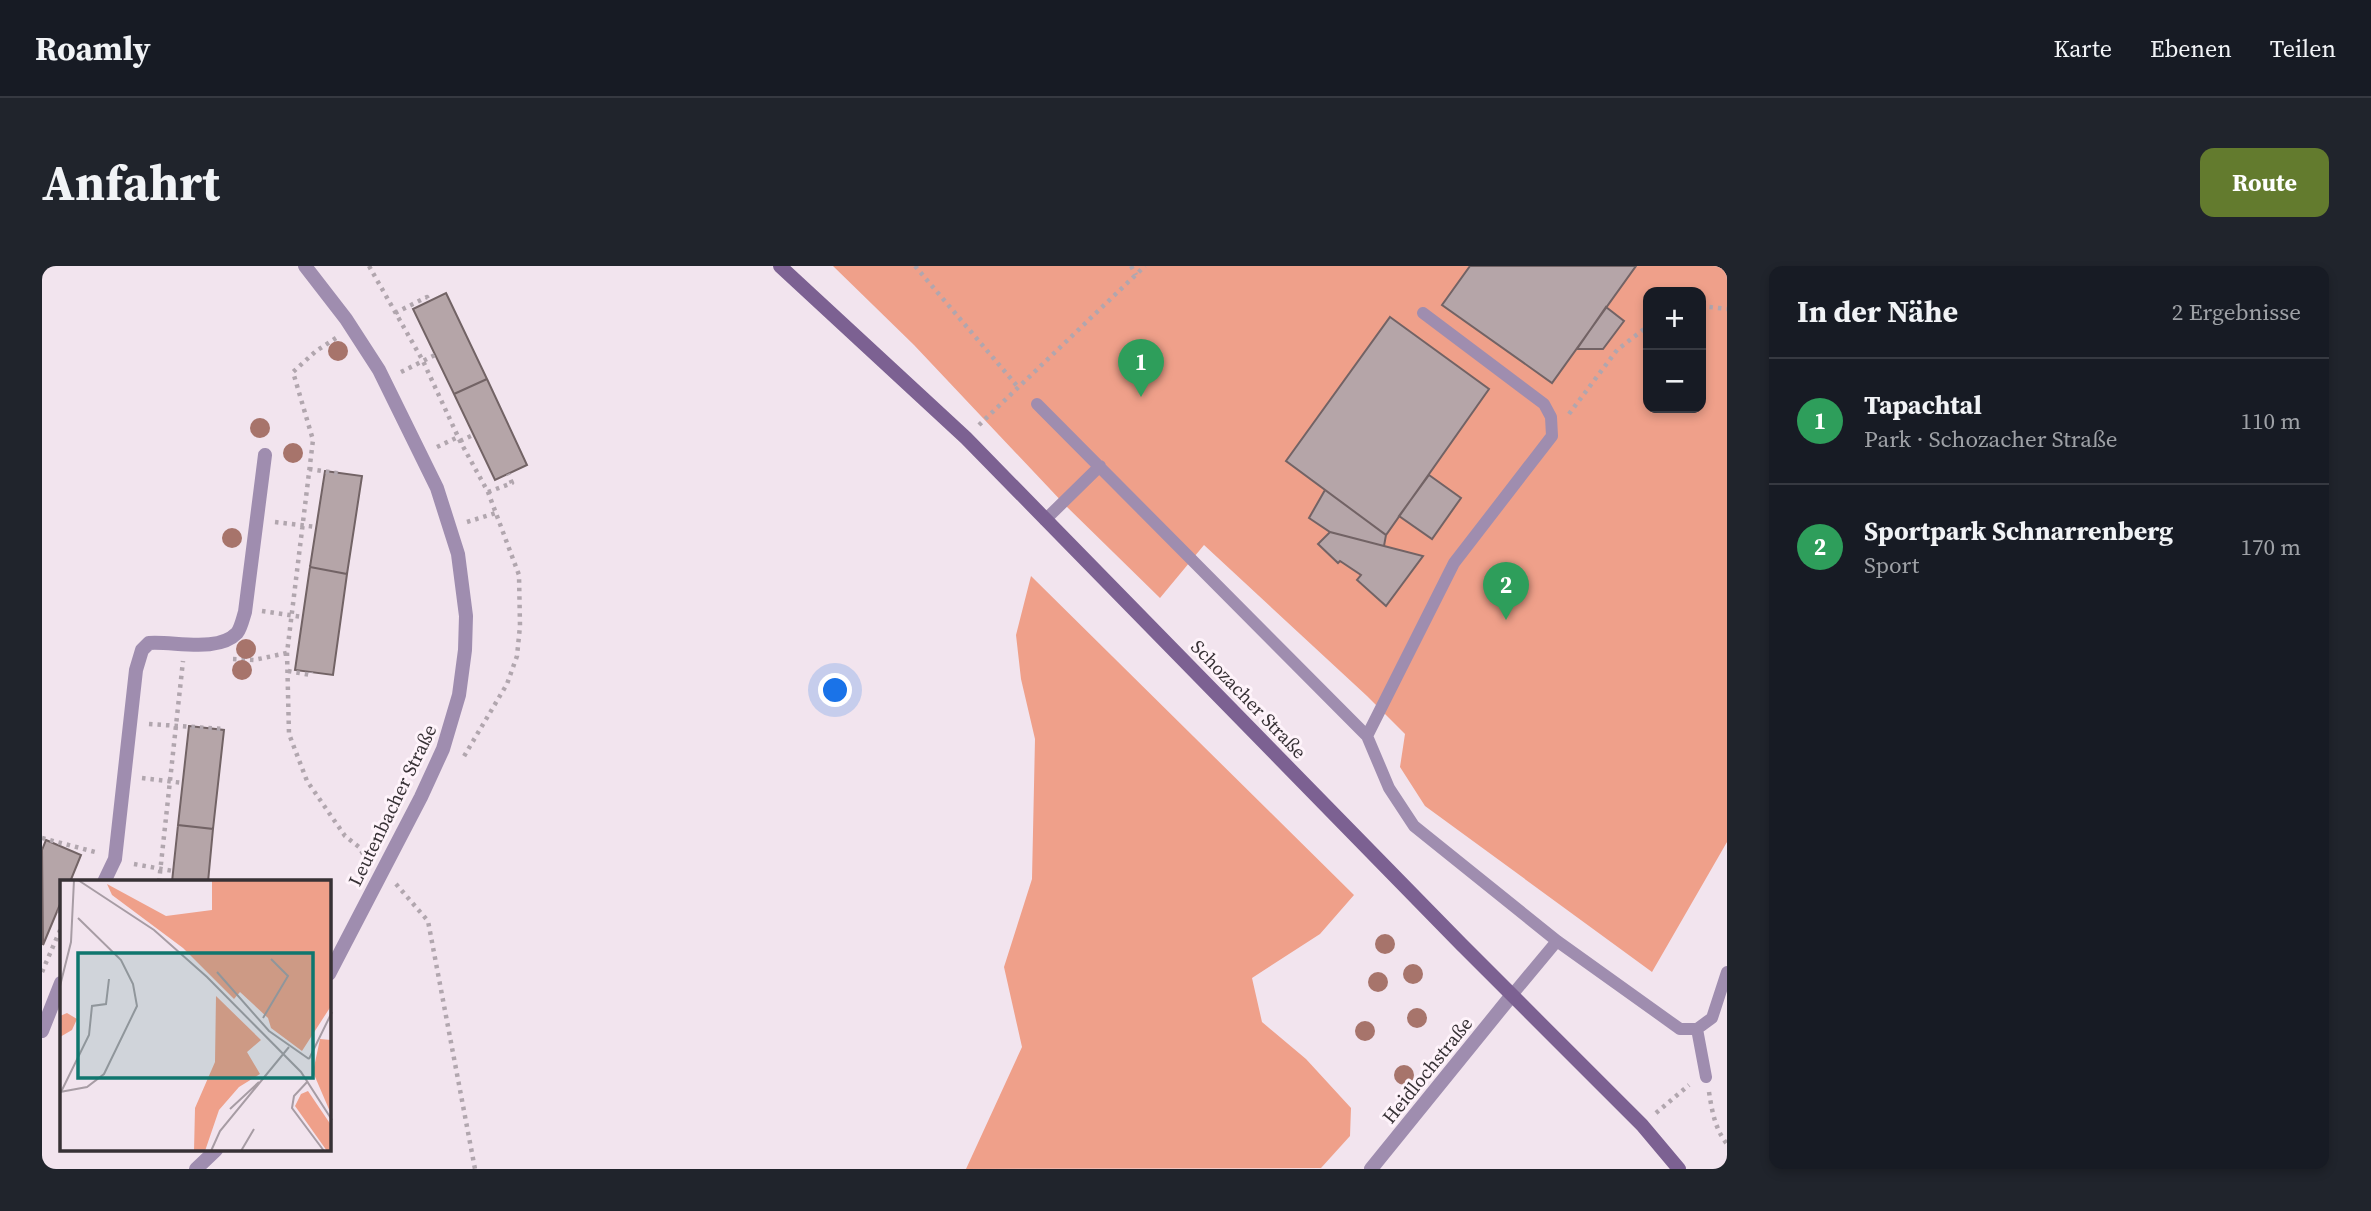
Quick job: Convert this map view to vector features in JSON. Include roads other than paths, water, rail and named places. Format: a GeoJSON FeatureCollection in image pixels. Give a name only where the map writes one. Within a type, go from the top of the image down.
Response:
{"type":"FeatureCollection","features":[{"type":"Feature","properties":{"kind":"main road","name":"Schozacher Straße"},"geometry":{"type":"LineString","coordinates":[[780,266],[966,438],[1642,1125],[1679,1169]]}},
{"type":"Feature","properties":{"kind":"street","name":"Leutenbacher Straße"},"geometry":{"type":"LineString","coordinates":[[304,266],[351,328],[384,381],[437,488],[458,554],[466,616],[459,695],[443,749],[331,970]]}},
{"type":"Feature","properties":{"kind":"street"},"geometry":{"type":"LineString","coordinates":[[105,880],[115,859],[136,670],[142,650],[149,642],[207,645],[220,643],[237,632],[246,608],[265,455]]}},
{"type":"Feature","properties":{"kind":"street"},"geometry":{"type":"LineString","coordinates":[[42,1031],[60,986]]}},
{"type":"Feature","properties":{"kind":"street","name":"Heidlochstraße"},"geometry":{"type":"LineString","coordinates":[[1371,1169],[1512,995]]}},
{"type":"Feature","properties":{"kind":"street"},"geometry":{"type":"LineString","coordinates":[[196,1169],[214,1152]]}},
{"type":"Feature","properties":{"kind":"lane"},"geometry":{"type":"LineString","coordinates":[[1367,736],[1454,563],[1552,436],[1551,417],[1544,404],[1423,313]]}},
{"type":"Feature","properties":{"kind":"lane"},"geometry":{"type":"LineString","coordinates":[[1037,404],[1367,736],[1389,788],[1414,827],[1557,941],[1680,1029],[1698,1029],[1712,1018],[1727,972]]}},
{"type":"Feature","properties":{"kind":"lane"},"geometry":{"type":"LineString","coordinates":[[1045,520],[1100,466]]}},
{"type":"Feature","properties":{"kind":"lane"},"geometry":{"type":"LineString","coordinates":[[1512,995],[1557,941]]}},
{"type":"Feature","properties":{"kind":"lane"},"geometry":{"type":"LineString","coordinates":[[1698,1029],[1706,1077]]}},
{"type":"Feature","properties":{"kind":"place","name":"Tapachtal"},"geometry":{"type":"Point","coordinates":[1141,397]}},
{"type":"Feature","properties":{"kind":"place","name":"Sportpark Schnarrenberg"},"geometry":{"type":"Point","coordinates":[1506,620]}}]}
